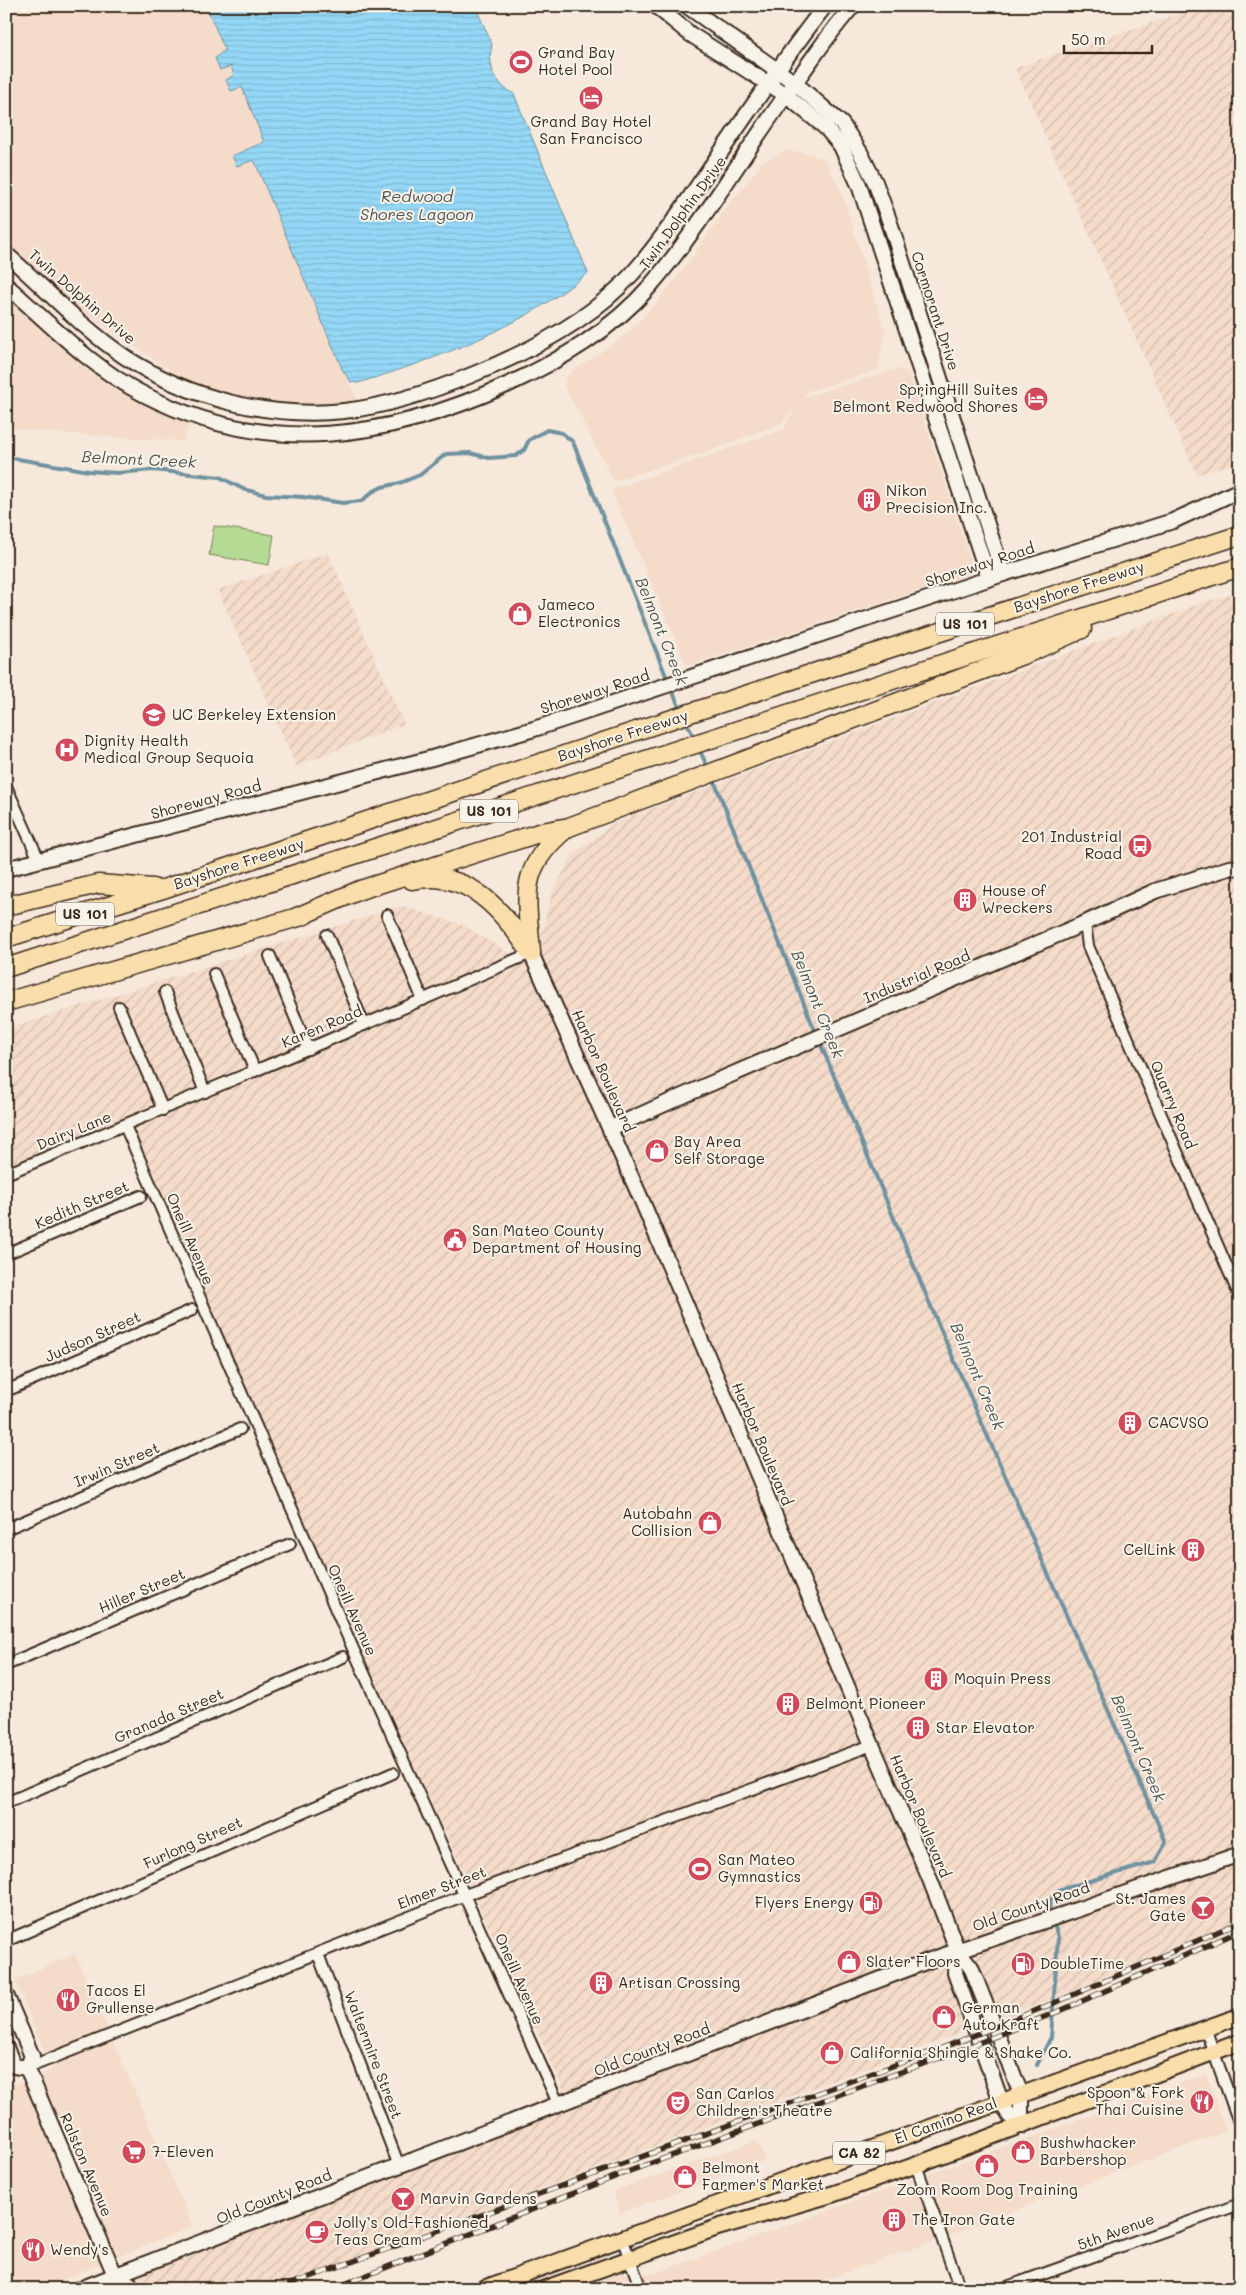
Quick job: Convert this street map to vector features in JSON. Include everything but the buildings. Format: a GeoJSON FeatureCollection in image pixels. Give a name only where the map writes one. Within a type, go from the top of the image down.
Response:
{"type":"FeatureCollection","features":[{"type":"Feature","properties":{"kind":"highway","name":"Bayshore Freeway"},"geometry":{"type":"LineString","coordinates":[[6,938],[163,889],[684,716],[1240,535]]}},
{"type":"Feature","properties":{"kind":"highway","name":"Bayshore Freeway"},"geometry":{"type":"LineString","coordinates":[[6,968],[1240,567]]}},
{"type":"Feature","properties":{"kind":"highway"},"geometry":{"type":"LineString","coordinates":[[295,918],[360,890],[542,832],[569,827],[1032,650],[1176,588]]}},
{"type":"Feature","properties":{"kind":"highway"},"geometry":{"type":"LineString","coordinates":[[531,953],[527,913],[529,880],[542,852],[569,827]]}},
{"type":"Feature","properties":{"kind":"highway"},"geometry":{"type":"LineString","coordinates":[[6,1002],[295,918],[424,878],[455,882],[483,895],[506,918],[531,953]]}},
{"type":"Feature","properties":{"kind":"highway"},"geometry":{"type":"LineString","coordinates":[[6,906],[98,884],[163,889]]}},
{"type":"Feature","properties":{"kind":"main road"},"geometry":{"type":"LineString","coordinates":[[656,6],[690,34],[786,95],[826,128],[841,146],[853,167],[989,579]]}},
{"type":"Feature","properties":{"kind":"main road","name":"Cormorant Drive"},"geometry":{"type":"LineString","coordinates":[[687,6],[795,83],[842,124],[860,152],[875,182],[1003,574]]}},
{"type":"Feature","properties":{"kind":"main road","name":"Twin Dolphin Drive"},"geometry":{"type":"LineString","coordinates":[[6,254],[104,342],[152,373],[193,392],[269,410],[309,412],[345,411],[389,403],[434,390],[524,352],[569,326],[602,302],[630,276],[658,244],[798,40],[825,6]]}},
{"type":"Feature","properties":{"kind":"main road","name":"Twin Dolphin Drive"},"geometry":{"type":"LineString","coordinates":[[6,285],[90,360],[113,376],[145,395],[185,413],[225,425],[258,431],[308,435],[347,434],[394,425],[441,412],[534,372],[581,345],[615,320],[648,289],[678,253],[818,48],[853,6]]}},
{"type":"Feature","properties":{"kind":"main road","name":"Shoreway Road"},"geometry":{"type":"LineString","coordinates":[[6,868],[483,745],[1003,574],[1173,521],[1240,490]]}},
{"type":"Feature","properties":{"kind":"main road","name":"Industrial Road"},"geometry":{"type":"LineString","coordinates":[[611,1128],[1154,891],[1229,868],[1240,867]]}},
{"type":"Feature","properties":{"kind":"main road","name":"Harbor Boulevard"},"geometry":{"type":"LineString","coordinates":[[531,953],[611,1128],[929,1877],[957,1949],[972,1967],[1020,2094],[1021,2126]]}},
{"type":"Feature","properties":{"kind":"main road","name":"Old County Road"},"geometry":{"type":"LineString","coordinates":[[80,2289],[222,2236],[309,2198],[399,2166],[957,1949],[1240,1854]]}},
{"type":"Feature","properties":{"kind":"main road","name":"Harbor Boulevard"},"geometry":{"type":"LineString","coordinates":[[957,1949],[955,1973],[1001,2101],[1010,2115],[1021,2126]]}},
{"type":"Feature","properties":{"kind":"main road","name":"Ralston Avenue"},"geometry":{"type":"LineString","coordinates":[[6,1995],[32,2056],[27,2068],[115,2275],[130,2284],[132,2289]]}},
{"type":"Feature","properties":{"kind":"main road","name":"El Camino Real"},"geometry":{"type":"LineString","coordinates":[[482,2289],[1240,2016]]}},
{"type":"Feature","properties":{"kind":"main road","name":"El Camino Real"},"geometry":{"type":"LineString","coordinates":[[544,2289],[719,2227],[840,2192],[1021,2126],[1240,2042]]}},
{"type":"Feature","properties":{"kind":"main road"},"geometry":{"type":"LineString","coordinates":[[6,2048],[14,2066],[27,2068]]}},
{"type":"Feature","properties":{"kind":"main road"},"geometry":{"type":"LineString","coordinates":[[112,2289],[115,2275]]}},
{"type":"Feature","properties":{"kind":"street"},"geometry":{"type":"LineString","coordinates":[[6,786],[39,860]]}},
{"type":"Feature","properties":{"kind":"street"},"geometry":{"type":"LineString","coordinates":[[388,915],[424,1000]]}},
{"type":"Feature","properties":{"kind":"street","name":"Quarry Road"},"geometry":{"type":"LineString","coordinates":[[1084,923],[1088,946],[1240,1297]]}},
{"type":"Feature","properties":{"kind":"street"},"geometry":{"type":"LineString","coordinates":[[327,936],[364,1025]]}},
{"type":"Feature","properties":{"kind":"street","name":"Karen Road"},"geometry":{"type":"LineString","coordinates":[[125,1126],[531,953]]}},
{"type":"Feature","properties":{"kind":"street"},"geometry":{"type":"LineString","coordinates":[[270,956],[308,1049]]}},
{"type":"Feature","properties":{"kind":"street"},"geometry":{"type":"LineString","coordinates":[[214,974],[255,1071]]}},
{"type":"Feature","properties":{"kind":"street"},"geometry":{"type":"LineString","coordinates":[[164,992],[205,1092]]}},
{"type":"Feature","properties":{"kind":"street"},"geometry":{"type":"LineString","coordinates":[[119,1007],[163,1110]]}},
{"type":"Feature","properties":{"kind":"street","name":"Dairy Lane"},"geometry":{"type":"LineString","coordinates":[[6,1174],[125,1126]]}},
{"type":"Feature","properties":{"kind":"street","name":"Oneill Avenue"},"geometry":{"type":"LineString","coordinates":[[125,1126],[354,1651],[558,2103]]}},
{"type":"Feature","properties":{"kind":"street","name":"Kedith Street"},"geometry":{"type":"LineString","coordinates":[[6,1254],[141,1196]]}},
{"type":"Feature","properties":{"kind":"street","name":"Judson Street"},"geometry":{"type":"LineString","coordinates":[[6,1391],[192,1310]]}},
{"type":"Feature","properties":{"kind":"street","name":"Irwin Street"},"geometry":{"type":"LineString","coordinates":[[6,1529],[240,1429]]}},
{"type":"Feature","properties":{"kind":"street","name":"Hiller Street"},"geometry":{"type":"LineString","coordinates":[[6,1665],[290,1544]]}},
{"type":"Feature","properties":{"kind":"street","name":"Granada Street"},"geometry":{"type":"LineString","coordinates":[[6,1803],[343,1657]]}},
{"type":"Feature","properties":{"kind":"street","name":"Elmer Street"},"geometry":{"type":"LineString","coordinates":[[27,2068],[465,1895],[872,1745]]}},
{"type":"Feature","properties":{"kind":"street","name":"Furlong Street"},"geometry":{"type":"LineString","coordinates":[[6,1941],[393,1772]]}},
{"type":"Feature","properties":{"kind":"street","name":"Waltermire Street"},"geometry":{"type":"LineString","coordinates":[[318,1954],[399,2166]]}},
{"type":"Feature","properties":{"kind":"street"},"geometry":{"type":"LineString","coordinates":[[1205,2028],[1240,2125]]}},
{"type":"Feature","properties":{"kind":"street"},"geometry":{"type":"LineString","coordinates":[[916,2165],[960,2289]]}},
{"type":"Feature","properties":{"kind":"street","name":"5th Avenue"},"geometry":{"type":"LineString","coordinates":[[1001,2289],[1240,2204]]}},
{"type":"Feature","properties":{"kind":"street"},"geometry":{"type":"LineString","coordinates":[[622,2238],[641,2289]]}},
{"type":"Feature","properties":{"kind":"shaded area"},"geometry":{"type":"Polygon","coordinates":[[[6,6],[206,6],[225,50],[215,57],[231,66],[234,75],[226,80],[242,86],[265,142],[232,156],[254,159],[343,371],[359,403],[329,406],[283,406],[250,401],[193,385],[76,307],[6,245],[6,6]]]}},
{"type":"Feature","properties":{"kind":"shaded area"},"geometry":{"type":"Polygon","coordinates":[[[1203,6],[1240,6],[1240,461],[1197,475],[1015,68],[1203,6]]]}},
{"type":"Feature","properties":{"kind":"shaded area"},"geometry":{"type":"Polygon","coordinates":[[[784,151],[800,152],[824,159],[842,193],[885,332],[878,370],[808,391],[802,398],[898,369],[906,371],[972,565],[970,572],[964,576],[687,666],[611,490],[783,430],[796,407],[782,423],[706,452],[614,481],[564,385],[569,374],[622,338],[656,304],[762,163],[784,151]]]}},
{"type":"Feature","properties":{"kind":"shaded area"},"geometry":{"type":"Polygon","coordinates":[[[6,292],[75,356],[116,384],[162,411],[190,422],[183,441],[43,432],[6,427],[6,292]]]}},
{"type":"Feature","properties":{"kind":"shaded area"},"geometry":{"type":"Polygon","coordinates":[[[328,553],[404,724],[296,766],[218,590],[328,553]]]}},
{"type":"Feature","properties":{"kind":"shaded area"},"geometry":{"type":"Polygon","coordinates":[[[1240,592],[1240,1918],[1058,1997],[270,2289],[94,2289],[564,2090],[118,1124],[6,1175],[6,1029],[401,906],[463,925],[533,968],[552,893],[574,853],[616,822],[1202,603],[1240,592]]]}},
{"type":"Feature","properties":{"kind":"shaded area"},"geometry":{"type":"Polygon","coordinates":[[[75,1954],[193,2226],[39,2289],[6,2289],[6,2069],[14,2086],[52,2070],[15,1980],[75,1954]]]}},
{"type":"Feature","properties":{"kind":"shaded area"},"geometry":{"type":"Polygon","coordinates":[[[1206,2074],[1226,2131],[929,2243],[798,2289],[578,2289],[618,2273],[653,2274],[1206,2074]]]}},
{"type":"Feature","properties":{"kind":"shaded area","name":"Belmont Farmer's Market"},"geometry":{"type":"Polygon","coordinates":[[[756,2141],[766,2160],[620,2213],[613,2191],[756,2141]]]}},
{"type":"Feature","properties":{"kind":"green space"},"geometry":{"type":"Polygon","coordinates":[[[214,526],[274,535],[269,565],[209,555],[214,526]]]}},
{"type":"Feature","properties":{"kind":"water","name":"Redwood Shores Lagoon"},"geometry":{"type":"Polygon","coordinates":[[[206,6],[475,6],[492,44],[490,57],[493,74],[504,88],[514,94],[588,273],[535,310],[479,339],[419,363],[358,383],[351,382],[343,371],[254,160],[237,166],[232,156],[264,142],[242,87],[231,91],[226,80],[234,75],[231,66],[220,70],[215,58],[225,50],[206,6]]]}},
{"type":"Feature","properties":{"kind":"water","name":"Grand Bay Hotel Pool"},"geometry":{"type":"Polygon","coordinates":[[[520,49],[530,71],[522,75],[512,52],[520,49]]]}},
{"type":"Feature","properties":{"kind":"waterway","name":"Belmont Creek"},"geometry":{"type":"LineString","coordinates":[[6,457],[89,471],[117,473],[153,470],[220,477],[243,489],[266,495],[303,497],[343,503],[362,501],[372,492],[382,487],[400,483],[420,475],[446,454],[470,453],[489,458],[516,456],[524,450],[529,440],[547,430],[562,433],[573,442],[668,681]]}},
{"type":"Feature","properties":{"kind":"waterway","name":"Belmont Creek"},"geometry":{"type":"LineString","coordinates":[[671,688],[681,711]]}},
{"type":"Feature","properties":{"kind":"waterway","name":"Belmont Creek"},"geometry":{"type":"LineString","coordinates":[[685,719],[695,740]]}},
{"type":"Feature","properties":{"kind":"waterway","name":"Belmont Creek"},"geometry":{"type":"LineString","coordinates":[[699,749],[709,770]]}},
{"type":"Feature","properties":{"kind":"waterway","name":"Belmont Creek"},"geometry":{"type":"LineString","coordinates":[[713,778],[813,1026],[940,1328],[1166,1842],[1155,1862],[1059,1890],[1050,1901],[1051,1915]]}},
{"type":"Feature","properties":{"kind":"waterway","name":"Belmont Creek"},"geometry":{"type":"LineString","coordinates":[[1037,2065],[1051,2037],[1058,1937],[1053,1921]]}},
{"type":"Feature","properties":{"kind":"railway"},"geometry":{"type":"LineString","coordinates":[[277,2289],[950,2045],[1059,2001],[1240,1922]]}},
{"type":"Feature","properties":{"kind":"railway"},"geometry":{"type":"LineString","coordinates":[[332,2289],[627,2172],[953,2053],[1062,2010],[1240,1931]]}},
{"type":"Feature","properties":{"kind":"place","name":"Grand Bay Hotel Pool"},"geometry":{"type":"Point","coordinates":[521,62]}},
{"type":"Feature","properties":{"kind":"place","name":"Grand Bay Hotel San Francisco"},"geometry":{"type":"Point","coordinates":[591,98]}},
{"type":"Feature","properties":{"kind":"place","name":"SpringHill Suites Belmont Redwood Shores"},"geometry":{"type":"Point","coordinates":[1036,399]}},
{"type":"Feature","properties":{"kind":"place","name":"Nikon Precision Inc."},"geometry":{"type":"Point","coordinates":[869,500]}},
{"type":"Feature","properties":{"kind":"place","name":"Jameco Electronics"},"geometry":{"type":"Point","coordinates":[520,614]}},
{"type":"Feature","properties":{"kind":"place","name":"UC Berkeley Extension"},"geometry":{"type":"Point","coordinates":[154,715]}},
{"type":"Feature","properties":{"kind":"place","name":"Dignity Health Medical Group Sequoia"},"geometry":{"type":"Point","coordinates":[67,750]}},
{"type":"Feature","properties":{"kind":"place","name":"201 Industrial Road"},"geometry":{"type":"Point","coordinates":[1140,846]}},
{"type":"Feature","properties":{"kind":"place","name":"House of Wreckers"},"geometry":{"type":"Point","coordinates":[965,900]}},
{"type":"Feature","properties":{"kind":"place","name":"Bay Area Self Storage"},"geometry":{"type":"Point","coordinates":[657,1151]}},
{"type":"Feature","properties":{"kind":"place","name":"San Mateo County Department of Housing"},"geometry":{"type":"Point","coordinates":[455,1240]}},
{"type":"Feature","properties":{"kind":"place","name":"CACVSO"},"geometry":{"type":"Point","coordinates":[1130,1423]}},
{"type":"Feature","properties":{"kind":"place","name":"Autobahn Collision"},"geometry":{"type":"Point","coordinates":[710,1523]}},
{"type":"Feature","properties":{"kind":"place","name":"CelLink"},"geometry":{"type":"Point","coordinates":[1193,1550]}},
{"type":"Feature","properties":{"kind":"place","name":"Moquin Press"},"geometry":{"type":"Point","coordinates":[936,1679]}},
{"type":"Feature","properties":{"kind":"place","name":"Belmont Pioneer"},"geometry":{"type":"Point","coordinates":[788,1704]}},
{"type":"Feature","properties":{"kind":"place","name":"Star Elevator"},"geometry":{"type":"Point","coordinates":[918,1728]}},
{"type":"Feature","properties":{"kind":"place","name":"San Mateo Gymnastics"},"geometry":{"type":"Point","coordinates":[700,1869]}},
{"type":"Feature","properties":{"kind":"place","name":"Flyers Energy"},"geometry":{"type":"Point","coordinates":[871,1903]}},
{"type":"Feature","properties":{"kind":"place","name":"St. James Gate"},"geometry":{"type":"Point","coordinates":[1203,1908]}},
{"type":"Feature","properties":{"kind":"place","name":"Slater Floors"},"geometry":{"type":"Point","coordinates":[849,1962]}},
{"type":"Feature","properties":{"kind":"place","name":"DoubleTime"},"geometry":{"type":"Point","coordinates":[1023,1964]}},
{"type":"Feature","properties":{"kind":"place","name":"Artisan Crossing"},"geometry":{"type":"Point","coordinates":[601,1983]}},
{"type":"Feature","properties":{"kind":"place","name":"Tacos El Grullense"},"geometry":{"type":"Point","coordinates":[68,2000]}},
{"type":"Feature","properties":{"kind":"place","name":"German Auto Kraft"},"geometry":{"type":"Point","coordinates":[944,2017]}},
{"type":"Feature","properties":{"kind":"place","name":"California Shingle & Shake Co."},"geometry":{"type":"Point","coordinates":[832,2053]}},
{"type":"Feature","properties":{"kind":"place","name":"Spoon & Fork Thai Cuisine"},"geometry":{"type":"Point","coordinates":[1202,2102]}},
{"type":"Feature","properties":{"kind":"place","name":"San Carlos Children's Theatre"},"geometry":{"type":"Point","coordinates":[678,2103]}},
{"type":"Feature","properties":{"kind":"place","name":"7-Eleven"},"geometry":{"type":"Point","coordinates":[134,2152]}},
{"type":"Feature","properties":{"kind":"place","name":"Bushwhacker Barbershop"},"geometry":{"type":"Point","coordinates":[1023,2152]}},
{"type":"Feature","properties":{"kind":"place","name":"Zoom Room Dog Training"},"geometry":{"type":"Point","coordinates":[987,2166]}},
{"type":"Feature","properties":{"kind":"place","name":"Belmont Farmer's Market"},"geometry":{"type":"Point","coordinates":[685,2177]}},
{"type":"Feature","properties":{"kind":"place","name":"Marvin Gardens"},"geometry":{"type":"Point","coordinates":[403,2199]}},
{"type":"Feature","properties":{"kind":"place","name":"The Iron Gate"},"geometry":{"type":"Point","coordinates":[894,2220]}},
{"type":"Feature","properties":{"kind":"place","name":"Jolly’s Old-Fashioned Teas Cream"},"geometry":{"type":"Point","coordinates":[317,2232]}},
{"type":"Feature","properties":{"kind":"place","name":"Wendy's"},"geometry":{"type":"Point","coordinates":[33,2250]}}]}
